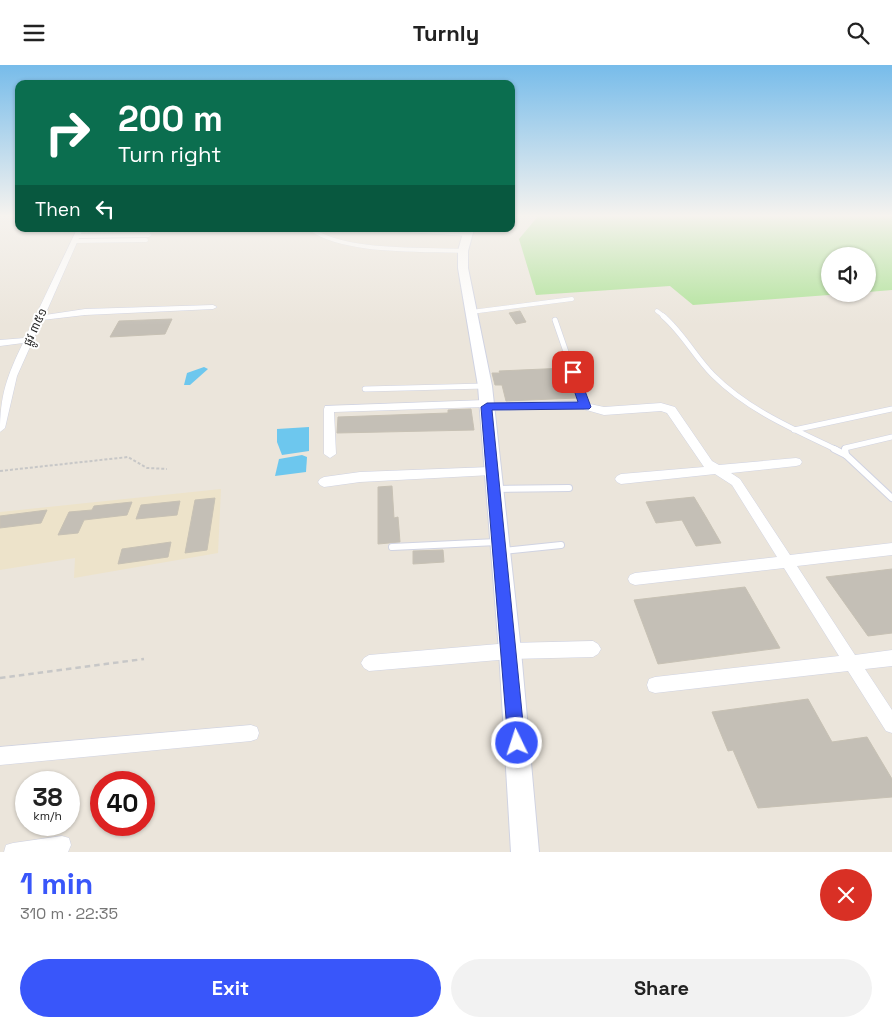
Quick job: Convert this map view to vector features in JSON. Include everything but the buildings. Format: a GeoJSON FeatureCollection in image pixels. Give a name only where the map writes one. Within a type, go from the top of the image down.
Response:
{"type":"FeatureCollection","features":[{"type":"Feature","properties":{"kind":"street","name":"ផ្លូវ ៣៥១"},"geometry":{"type":"LineString","coordinates":[[0,428],[12,376],[69,252]]}},
{"type":"Feature","properties":{"kind":"street"},"geometry":{"type":"LineString","coordinates":[[465,252],[463,268],[486,399],[493,489],[510,651],[525,852]]}},
{"type":"Feature","properties":{"kind":"street"},"geometry":{"type":"LineString","coordinates":[[39,318],[93,312],[213,307]]}},
{"type":"Feature","properties":{"kind":"street"},"geometry":{"type":"LineString","coordinates":[[0,343],[29,339]]}},
{"type":"Feature","properties":{"kind":"street"},"geometry":{"type":"LineString","coordinates":[[330,455],[329,409],[486,399],[576,405],[604,411],[667,408],[671,410],[708,464],[736,482],[892,725]]}},
{"type":"Feature","properties":{"kind":"street"},"geometry":{"type":"LineString","coordinates":[[621,479],[796,462]]}},
{"type":"Feature","properties":{"kind":"street"},"geometry":{"type":"LineString","coordinates":[[324,482],[360,477],[492,471]]}},
{"type":"Feature","properties":{"kind":"street"},"geometry":{"type":"LineString","coordinates":[[635,579],[892,549]]}},
{"type":"Feature","properties":{"kind":"street"},"geometry":{"type":"LineString","coordinates":[[368,663],[510,651],[593,649]]}},
{"type":"Feature","properties":{"kind":"street"},"geometry":{"type":"LineString","coordinates":[[655,685],[892,657]]}},
{"type":"Feature","properties":{"kind":"street"},"geometry":{"type":"LineString","coordinates":[[0,756],[251,733]]}},
{"type":"Feature","properties":{"kind":"street"},"geometry":{"type":"LineString","coordinates":[[13,852],[62,845]]}},
{"type":"Feature","properties":{"kind":"lane"},"geometry":{"type":"LineString","coordinates":[[471,312],[572,299]]}},
{"type":"Feature","properties":{"kind":"lane"},"geometry":{"type":"LineString","coordinates":[[656,311],[674,323],[712,375],[761,414],[846,455],[892,498]]}},
{"type":"Feature","properties":{"kind":"lane"},"geometry":{"type":"LineString","coordinates":[[555,320],[585,407]]}},
{"type":"Feature","properties":{"kind":"lane"},"geometry":{"type":"LineString","coordinates":[[365,389],[486,399]]}},
{"type":"Feature","properties":{"kind":"lane"},"geometry":{"type":"LineString","coordinates":[[794,430],[892,409]]}},
{"type":"Feature","properties":{"kind":"lane"},"geometry":{"type":"LineString","coordinates":[[846,455],[845,448],[892,437]]}},
{"type":"Feature","properties":{"kind":"lane"},"geometry":{"type":"LineString","coordinates":[[493,489],[569,488]]}},
{"type":"Feature","properties":{"kind":"lane"},"geometry":{"type":"LineString","coordinates":[[392,547],[561,545]]}},
{"type":"Feature","properties":{"kind":"path"},"geometry":{"type":"LineString","coordinates":[[0,471],[128,457],[147,469],[167,469]]}},
{"type":"Feature","properties":{"kind":"path"},"geometry":{"type":"LineString","coordinates":[[0,677],[144,659]]}},
{"type":"Feature","properties":{"kind":"shaded area"},"geometry":{"type":"Polygon","coordinates":[[[221,489],[218,553],[74,578],[75,558],[0,570],[0,512],[221,489]]]}},
{"type":"Feature","properties":{"kind":"green space"},"geometry":{"type":"Polygon","coordinates":[[[523,252],[821,252],[821,296],[693,305],[670,286],[536,295],[523,252]]]}},
{"type":"Feature","properties":{"kind":"green space"},"geometry":{"type":"Polygon","coordinates":[[[876,252],[892,252],[892,290],[876,291],[876,252]]]}},
{"type":"Feature","properties":{"kind":"water"},"geometry":{"type":"Polygon","coordinates":[[[204,367],[208,369],[190,385],[184,385],[187,373],[204,367]]]}},
{"type":"Feature","properties":{"kind":"water"},"geometry":{"type":"Polygon","coordinates":[[[309,427],[309,451],[282,455],[277,442],[277,429],[309,427]]]}},
{"type":"Feature","properties":{"kind":"water"},"geometry":{"type":"Polygon","coordinates":[[[302,455],[307,457],[306,472],[275,476],[279,459],[302,455]]]}},
{"type":"Feature","properties":{"kind":"route"},"geometry":{"type":"LineString","coordinates":[[517,743],[487,407],[576,405],[585,407],[573,372]]}}]}
